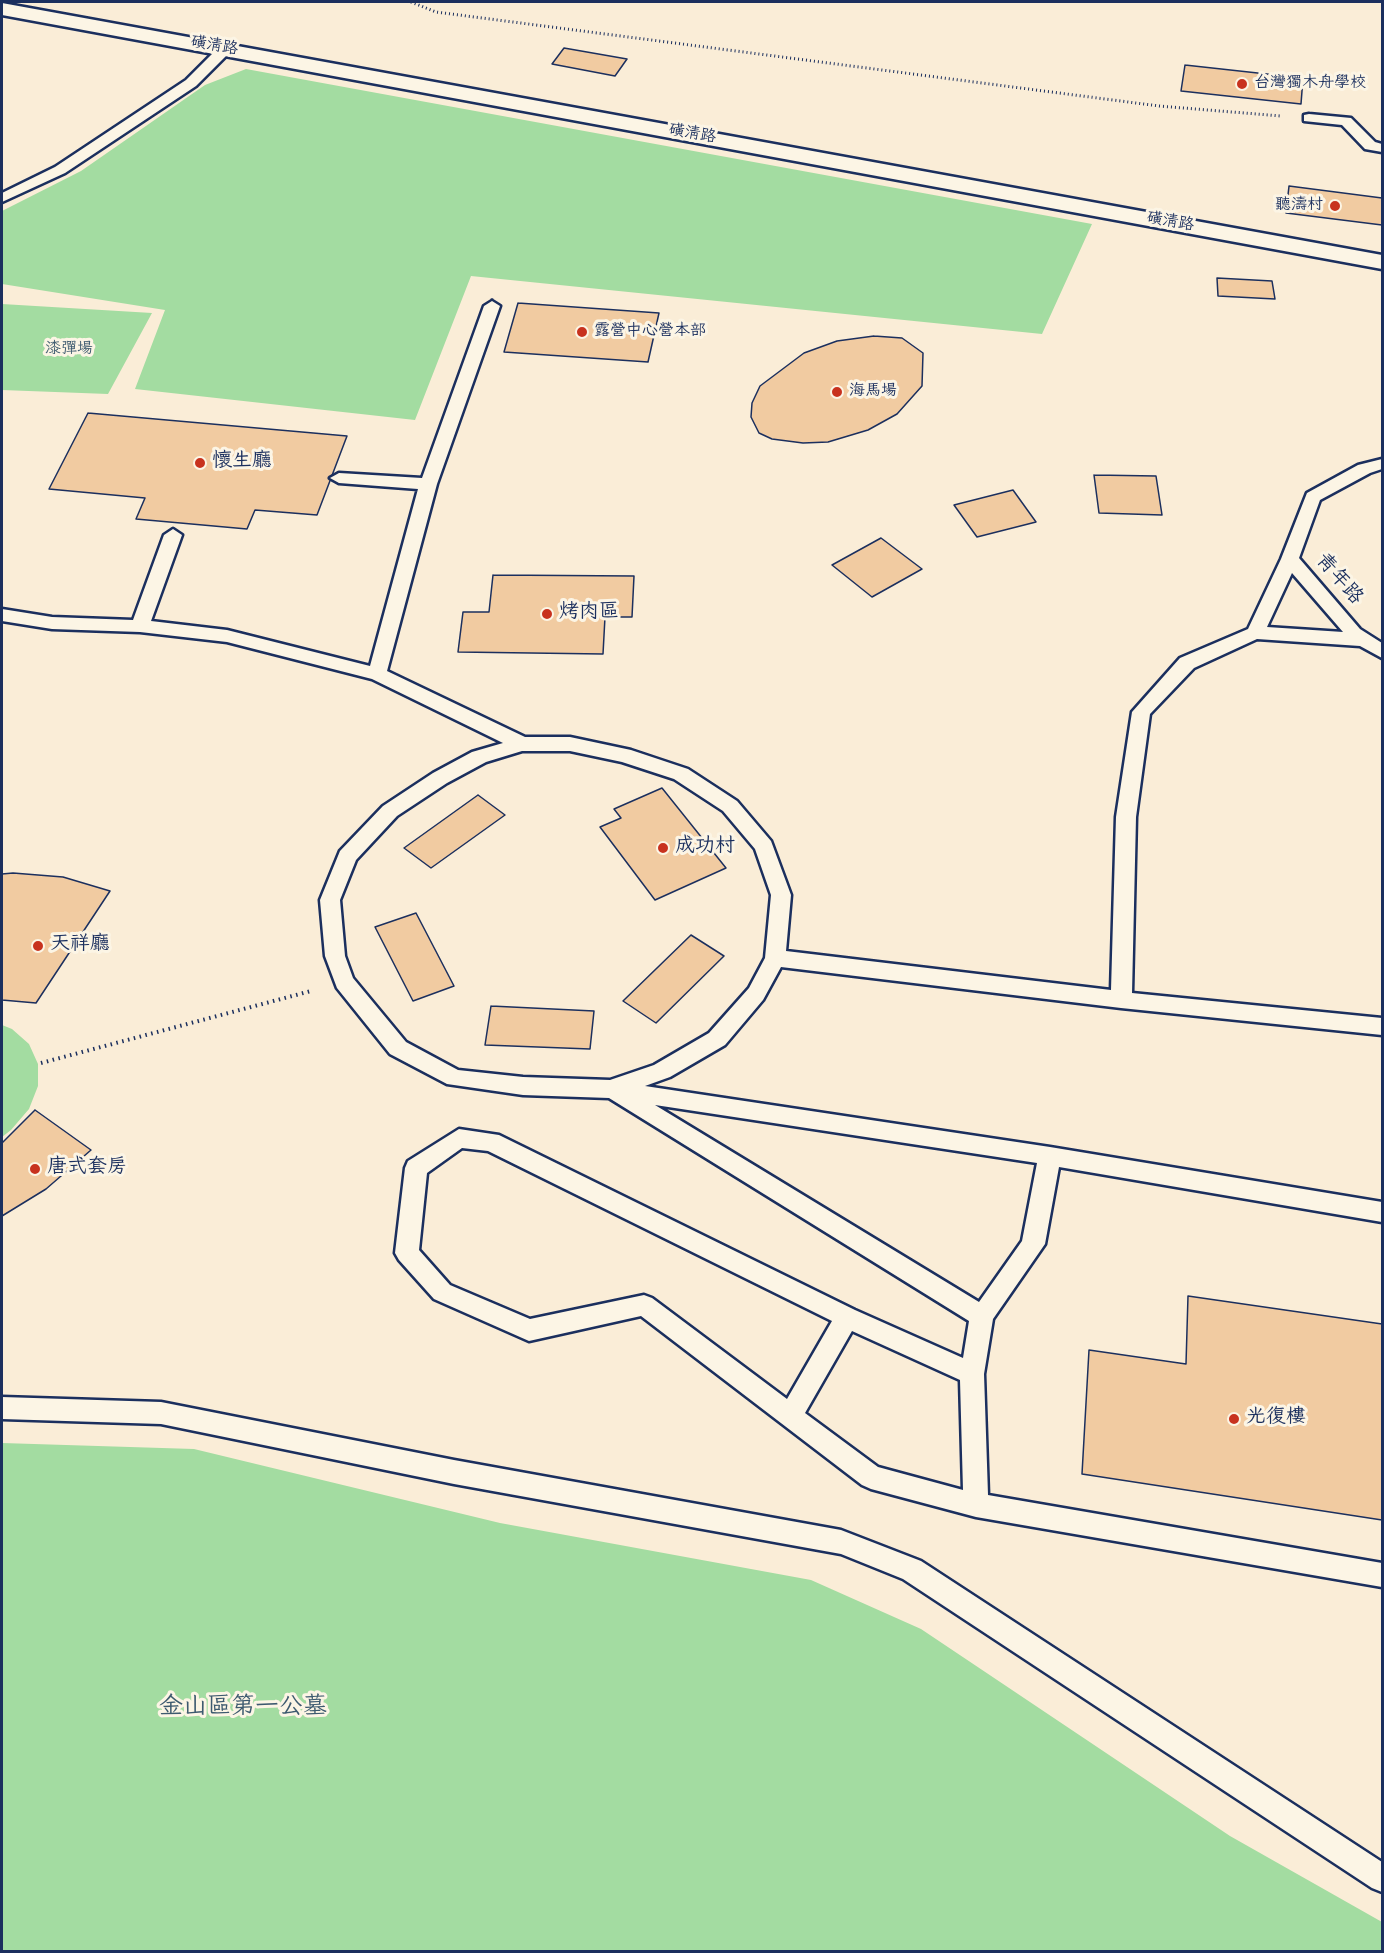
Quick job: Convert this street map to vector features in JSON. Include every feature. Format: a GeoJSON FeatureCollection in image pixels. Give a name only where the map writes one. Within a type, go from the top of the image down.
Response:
{"type":"FeatureCollection","features":[{"type":"Feature","properties":{"kind":"street","name":"磺清路"},"geometry":{"type":"LineString","coordinates":[[2,9],[1383,262]]}},
{"type":"Feature","properties":{"kind":"lane"},"geometry":{"type":"LineString","coordinates":[[2,198],[60,170],[191,83],[225,49]]}},
{"type":"Feature","properties":{"kind":"lane"},"geometry":{"type":"LineString","coordinates":[[1309,118],[1346,122],[1370,146],[1383,148]]}},
{"type":"Feature","properties":{"kind":"lane"},"geometry":{"type":"LineString","coordinates":[[376,674],[428,484],[492,306]]}},
{"type":"Feature","properties":{"kind":"lane","name":"青年路"},"geometry":{"type":"LineString","coordinates":[[1383,464],[1364,469],[1313,497],[1290,559],[1354,633],[1383,652]]}},
{"type":"Feature","properties":{"kind":"lane"},"geometry":{"type":"LineString","coordinates":[[339,478],[428,484]]}},
{"type":"Feature","properties":{"kind":"lane"},"geometry":{"type":"LineString","coordinates":[[140,626],[173,535]]}},
{"type":"Feature","properties":{"kind":"lane"},"geometry":{"type":"LineString","coordinates":[[1255,633],[1290,559]]}},
{"type":"Feature","properties":{"kind":"lane"},"geometry":{"type":"LineString","coordinates":[[2,615],[52,623],[140,626],[227,636],[376,674],[448,706],[522,744]]}},
{"type":"Feature","properties":{"kind":"lane"},"geometry":{"type":"LineString","coordinates":[[1121,1000],[1126,817],[1141,712],[1187,663],[1255,633],[1364,640]]}},
{"type":"Feature","properties":{"kind":"lane"},"geometry":{"type":"LineString","coordinates":[[610,1089],[662,1071],[717,1039],[756,994],[775,958],[781,895],[764,846],[729,806],[681,774],[624,755],[570,744],[522,744],[479,757],[440,778],[390,811],[347,856],[330,900],[335,956],[344,982],[398,1048],[455,1078],[523,1086],[610,1089],[1050,1156],[1383,1212]]}},
{"type":"Feature","properties":{"kind":"lane"},"geometry":{"type":"LineString","coordinates":[[775,958],[1121,1000],[1383,1027]]}},
{"type":"Feature","properties":{"kind":"lane"},"geometry":{"type":"LineString","coordinates":[[610,1089],[982,1316]]}},
{"type":"Feature","properties":{"kind":"lane"},"geometry":{"type":"LineString","coordinates":[[972,1374],[847,1317],[491,1142],[459,1138],[416,1168],[407,1253],[442,1292],[529,1330],[644,1305],[871,1478],[976,1505],[1383,1575]]}},
{"type":"Feature","properties":{"kind":"lane"},"geometry":{"type":"LineString","coordinates":[[976,1505],[972,1374],[982,1316],[1033,1244],[1050,1156]]}},
{"type":"Feature","properties":{"kind":"lane"},"geometry":{"type":"LineString","coordinates":[[791,1415],[847,1317]]}},
{"type":"Feature","properties":{"kind":"lane"},"geometry":{"type":"LineString","coordinates":[[2,1408],[161,1413],[466,1474],[841,1542],[912,1570],[1383,1878]]}},
{"type":"Feature","properties":{"kind":"path"},"geometry":{"type":"LineString","coordinates":[[411,2],[436,12],[1159,106],[1309,118]]}},
{"type":"Feature","properties":{"kind":"path"},"geometry":{"type":"LineString","coordinates":[[40,1064],[344,982]]}},
{"type":"Feature","properties":{"kind":"green space"},"geometry":{"type":"Polygon","coordinates":[[[246,69],[1092,224],[1042,334],[471,276],[415,420],[135,389],[165,310],[2,284],[2,211],[81,171],[205,85],[246,69]]]}},
{"type":"Feature","properties":{"kind":"green space","name":"漆彈場"},"geometry":{"type":"Polygon","coordinates":[[[2,304],[152,313],[108,394],[2,390],[2,304]]]}},
{"type":"Feature","properties":{"kind":"green space"},"geometry":{"type":"Polygon","coordinates":[[[2,1025],[12,1029],[29,1044],[38,1064],[38,1086],[29,1109],[2,1137],[2,1025]]]}},
{"type":"Feature","properties":{"kind":"green space","name":"金山區第一公墓"},"geometry":{"type":"Polygon","coordinates":[[[2,1443],[194,1449],[500,1523],[811,1580],[921,1629],[1230,1836],[1382,1922],[1382,1951],[2,1951],[2,1443]]]}},
{"type":"Feature","properties":{"kind":"building"},"geometry":{"type":"Polygon","coordinates":[[[564,48],[627,59],[615,76],[552,64],[564,48]]]}},
{"type":"Feature","properties":{"kind":"building","name":"台灣獨木舟學校"},"geometry":{"type":"Polygon","coordinates":[[[1185,65],[1303,78],[1301,104],[1181,91],[1185,65]]]}},
{"type":"Feature","properties":{"kind":"building","name":"聽濤村"},"geometry":{"type":"Polygon","coordinates":[[[1289,186],[1382,198],[1382,225],[1286,213],[1289,186]]]}},
{"type":"Feature","properties":{"kind":"building"},"geometry":{"type":"Polygon","coordinates":[[[1217,278],[1272,281],[1275,299],[1218,296],[1217,278]]]}},
{"type":"Feature","properties":{"kind":"building","name":"露營中心營本部"},"geometry":{"type":"Polygon","coordinates":[[[518,303],[659,313],[648,362],[504,352],[518,303]]]}},
{"type":"Feature","properties":{"kind":"building","name":"海馬場"},"geometry":{"type":"Polygon","coordinates":[[[874,336],[902,338],[923,353],[922,386],[897,414],[868,430],[828,442],[803,443],[772,439],[759,433],[751,417],[752,403],[760,386],[804,353],[837,341],[874,336]]]}},
{"type":"Feature","properties":{"kind":"building","name":"懷生廳"},"geometry":{"type":"Polygon","coordinates":[[[88,413],[347,436],[317,515],[255,510],[247,529],[136,519],[145,498],[49,489],[88,413]]]}},
{"type":"Feature","properties":{"kind":"building"},"geometry":{"type":"Polygon","coordinates":[[[1094,475],[1156,476],[1162,515],[1099,513],[1094,475]]]}},
{"type":"Feature","properties":{"kind":"building"},"geometry":{"type":"Polygon","coordinates":[[[1013,490],[1036,522],[977,537],[954,505],[1013,490]]]}},
{"type":"Feature","properties":{"kind":"building"},"geometry":{"type":"Polygon","coordinates":[[[881,538],[922,569],[872,597],[832,565],[881,538]]]}},
{"type":"Feature","properties":{"kind":"building","name":"烤肉區"},"geometry":{"type":"Polygon","coordinates":[[[493,575],[634,576],[632,617],[605,617],[603,654],[458,652],[463,612],[489,612],[493,575]]]}},
{"type":"Feature","properties":{"kind":"building","name":"成功村"},"geometry":{"type":"Polygon","coordinates":[[[662,788],[726,868],[655,900],[600,827],[621,818],[614,809],[662,788]]]}},
{"type":"Feature","properties":{"kind":"building"},"geometry":{"type":"Polygon","coordinates":[[[478,795],[505,815],[431,868],[404,848],[478,795]]]}},
{"type":"Feature","properties":{"kind":"building","name":"天祥廳"},"geometry":{"type":"Polygon","coordinates":[[[2,874],[63,877],[110,891],[36,1003],[2,1000],[2,874]]]}},
{"type":"Feature","properties":{"kind":"building"},"geometry":{"type":"Polygon","coordinates":[[[416,913],[454,986],[413,1001],[375,927],[416,913]]]}},
{"type":"Feature","properties":{"kind":"building"},"geometry":{"type":"Polygon","coordinates":[[[691,935],[724,956],[656,1023],[623,1001],[691,935]]]}},
{"type":"Feature","properties":{"kind":"building"},"geometry":{"type":"Polygon","coordinates":[[[491,1006],[594,1011],[590,1049],[485,1045],[491,1006]]]}},
{"type":"Feature","properties":{"kind":"building","name":"唐式套房"},"geometry":{"type":"Polygon","coordinates":[[[35,1110],[91,1150],[46,1189],[2,1216],[2,1143],[35,1110]]]}},
{"type":"Feature","properties":{"kind":"building","name":"光復樓"},"geometry":{"type":"Polygon","coordinates":[[[1188,1296],[1382,1324],[1382,1520],[1082,1474],[1089,1350],[1186,1364],[1188,1296]]]}},
{"type":"Feature","properties":{"kind":"place","name":"台灣獨木舟學校"},"geometry":{"type":"Point","coordinates":[1242,84]}},
{"type":"Feature","properties":{"kind":"place","name":"聽濤村"},"geometry":{"type":"Point","coordinates":[1335,206]}},
{"type":"Feature","properties":{"kind":"place","name":"露營中心營本部"},"geometry":{"type":"Point","coordinates":[582,332]}},
{"type":"Feature","properties":{"kind":"place","name":"海馬場"},"geometry":{"type":"Point","coordinates":[837,392]}},
{"type":"Feature","properties":{"kind":"place","name":"懷生廳"},"geometry":{"type":"Point","coordinates":[200,463]}},
{"type":"Feature","properties":{"kind":"place","name":"烤肉區"},"geometry":{"type":"Point","coordinates":[547,614]}},
{"type":"Feature","properties":{"kind":"place","name":"成功村"},"geometry":{"type":"Point","coordinates":[663,848]}},
{"type":"Feature","properties":{"kind":"place","name":"天祥廳"},"geometry":{"type":"Point","coordinates":[38,946]}},
{"type":"Feature","properties":{"kind":"place","name":"唐式套房"},"geometry":{"type":"Point","coordinates":[35,1169]}},
{"type":"Feature","properties":{"kind":"place","name":"光復樓"},"geometry":{"type":"Point","coordinates":[1234,1419]}}]}
